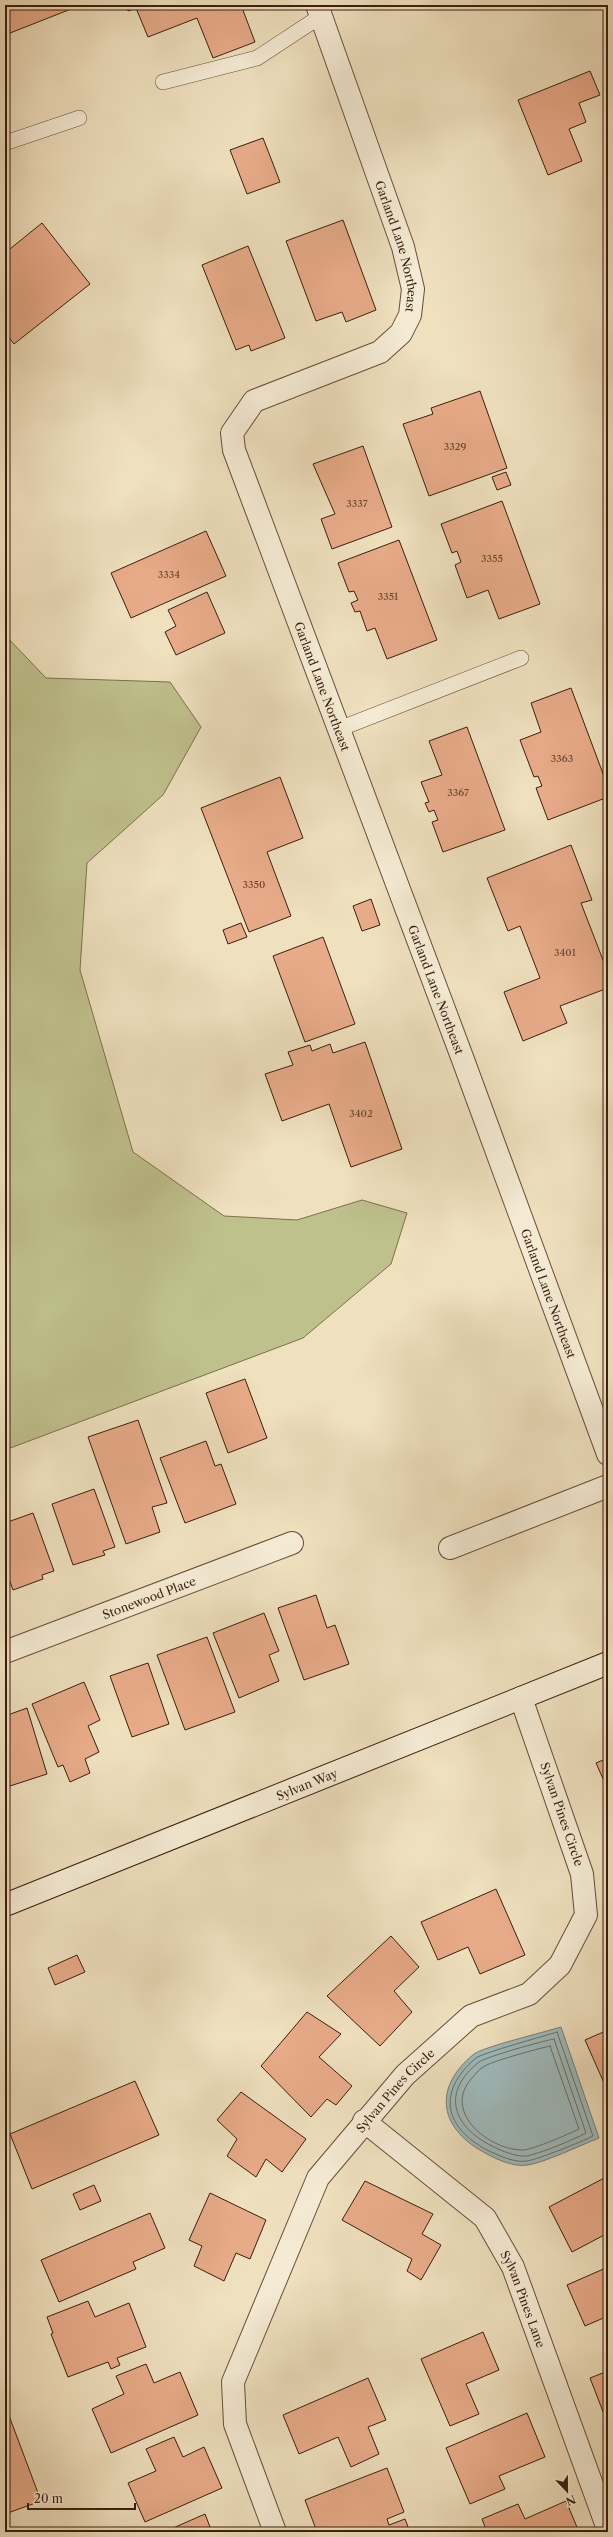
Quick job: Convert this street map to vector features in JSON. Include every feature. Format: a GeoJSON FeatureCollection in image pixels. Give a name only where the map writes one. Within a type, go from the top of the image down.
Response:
{"type":"FeatureCollection","features":[{"type":"Feature","properties":{"kind":"street","name":"Garland Lane Northeast"},"geometry":{"type":"LineString","coordinates":[[319,10],[403,247],[413,288],[410,315],[401,333],[380,352],[254,401],[232,433],[234,450],[608,1454]]}},
{"type":"Feature","properties":{"kind":"street"},"geometry":{"type":"LineString","coordinates":[[450,1548],[608,1486]]}},
{"type":"Feature","properties":{"kind":"street","name":"Stonewood Place"},"geometry":{"type":"LineString","coordinates":[[5,1652],[292,1543]]}},
{"type":"Feature","properties":{"kind":"street","name":"Sylvan Way"},"geometry":{"type":"LineString","coordinates":[[5,1905],[608,1663]]}},
{"type":"Feature","properties":{"kind":"street","name":"Sylvan Pines Circle"},"geometry":{"type":"LineString","coordinates":[[275,2532],[235,2424],[233,2382],[318,2178],[364,2121],[405,2075],[471,2016],[529,1994],[560,1965],[586,1915],[582,1874],[521,1698]]}},
{"type":"Feature","properties":{"kind":"street","name":"Sylvan Pines Lane"},"geometry":{"type":"LineString","coordinates":[[364,2121],[485,2218],[513,2267],[608,2529]]}},
{"type":"Feature","properties":{"kind":"lane"},"geometry":{"type":"LineString","coordinates":[[163,82],[257,58],[319,10]]}},
{"type":"Feature","properties":{"kind":"lane"},"geometry":{"type":"LineString","coordinates":[[5,143],[79,118]]}},
{"type":"Feature","properties":{"kind":"lane"},"geometry":{"type":"LineString","coordinates":[[339,729],[521,658]]}},
{"type":"Feature","properties":{"kind":"green space"},"geometry":{"type":"Polygon","coordinates":[[[5,635],[46,678],[170,682],[201,727],[163,795],[87,863],[80,970],[133,1152],[224,1216],[297,1220],[362,1200],[407,1213],[391,1264],[303,1338],[5,1450],[5,635]]]}},
{"type":"Feature","properties":{"kind":"water"},"geometry":{"type":"Polygon","coordinates":[[[561,2027],[599,2138],[543,2161],[527,2165],[512,2164],[501,2161],[471,2144],[459,2133],[451,2121],[447,2108],[447,2095],[451,2081],[460,2067],[474,2054],[480,2051],[561,2027]]]}},
{"type":"Feature","properties":{"kind":"building"},"geometry":{"type":"Polygon","coordinates":[[[5,5],[69,5],[71,9],[5,35],[5,5]]]}},
{"type":"Feature","properties":{"kind":"building"},"geometry":{"type":"Polygon","coordinates":[[[126,5],[241,5],[255,42],[213,58],[197,18],[148,37],[136,8],[128,11],[126,5]]]}},
{"type":"Feature","properties":{"kind":"building"},"geometry":{"type":"Polygon","coordinates":[[[590,71],[600,95],[579,103],[586,122],[569,129],[582,161],[548,175],[518,100],[590,71]]]}},
{"type":"Feature","properties":{"kind":"building"},"geometry":{"type":"Polygon","coordinates":[[[263,138],[280,182],[247,194],[230,150],[263,138]]]}},
{"type":"Feature","properties":{"kind":"building"},"geometry":{"type":"Polygon","coordinates":[[[343,220],[376,310],[346,322],[342,312],[316,321],[286,241],[343,220]]]}},
{"type":"Feature","properties":{"kind":"building"},"geometry":{"type":"Polygon","coordinates":[[[42,223],[90,284],[14,344],[8,336],[5,338],[5,253],[42,223]]]}},
{"type":"Feature","properties":{"kind":"building"},"geometry":{"type":"Polygon","coordinates":[[[248,246],[285,338],[251,351],[249,345],[236,350],[202,265],[248,246]]]}},
{"type":"Feature","properties":{"kind":"building"},"geometry":{"type":"Polygon","coordinates":[[[480,391],[507,468],[429,496],[403,424],[433,414],[431,408],[480,391]]]}},
{"type":"Feature","properties":{"kind":"building"},"geometry":{"type":"Polygon","coordinates":[[[363,446],[392,527],[332,549],[321,519],[335,514],[313,464],[363,446]]]}},
{"type":"Feature","properties":{"kind":"building"},"geometry":{"type":"Polygon","coordinates":[[[506,472],[511,485],[497,490],[492,477],[506,472]]]}},
{"type":"Feature","properties":{"kind":"building"},"geometry":{"type":"Polygon","coordinates":[[[502,501],[540,604],[499,619],[488,590],[467,598],[455,565],[461,562],[457,551],[452,553],[441,524],[502,501]]]}},
{"type":"Feature","properties":{"kind":"building"},"geometry":{"type":"Polygon","coordinates":[[[206,531],[226,576],[131,618],[111,573],[206,531]]]}},
{"type":"Feature","properties":{"kind":"building"},"geometry":{"type":"Polygon","coordinates":[[[399,540],[437,640],[387,659],[375,628],[367,631],[360,611],[355,612],[351,603],[358,600],[354,591],[349,592],[338,563],[399,540]]]}},
{"type":"Feature","properties":{"kind":"building"},"geometry":{"type":"Polygon","coordinates":[[[207,592],[225,633],[176,655],[165,632],[176,626],[168,610],[207,592]]]}},
{"type":"Feature","properties":{"kind":"building"},"geometry":{"type":"Polygon","coordinates":[[[571,688],[608,787],[608,797],[548,820],[536,788],[542,786],[538,776],[534,777],[520,740],[541,732],[531,703],[571,688]]]}},
{"type":"Feature","properties":{"kind":"building"},"geometry":{"type":"Polygon","coordinates":[[[467,727],[505,830],[443,852],[432,822],[438,820],[434,810],[429,812],[425,803],[429,802],[421,782],[442,775],[429,741],[467,727]]]}},
{"type":"Feature","properties":{"kind":"building"},"geometry":{"type":"Polygon","coordinates":[[[280,777],[303,838],[267,852],[291,916],[249,932],[201,808],[280,777]]]}},
{"type":"Feature","properties":{"kind":"building"},"geometry":{"type":"Polygon","coordinates":[[[571,845],[592,900],[581,903],[608,973],[608,988],[560,1006],[567,1023],[523,1041],[504,992],[540,978],[520,926],[508,931],[487,878],[571,845]]]}},
{"type":"Feature","properties":{"kind":"building"},"geometry":{"type":"Polygon","coordinates":[[[371,899],[380,925],[362,931],[353,906],[371,899]]]}},
{"type":"Feature","properties":{"kind":"building"},"geometry":{"type":"Polygon","coordinates":[[[241,923],[247,937],[228,944],[223,930],[241,923]]]}},
{"type":"Feature","properties":{"kind":"building"},"geometry":{"type":"Polygon","coordinates":[[[323,937],[355,1024],[305,1042],[273,956],[323,937]]]}},
{"type":"Feature","properties":{"kind":"building"},"geometry":{"type":"Polygon","coordinates":[[[365,1042],[402,1149],[351,1167],[329,1104],[282,1121],[265,1074],[293,1065],[288,1052],[310,1045],[312,1051],[330,1044],[333,1053],[365,1042]]]}},
{"type":"Feature","properties":{"kind":"building"},"geometry":{"type":"Polygon","coordinates":[[[245,1379],[267,1438],[228,1453],[206,1393],[245,1379]]]}},
{"type":"Feature","properties":{"kind":"building"},"geometry":{"type":"Polygon","coordinates":[[[138,1420],[167,1503],[152,1507],[160,1532],[126,1544],[88,1437],[138,1420]]]}},
{"type":"Feature","properties":{"kind":"building"},"geometry":{"type":"Polygon","coordinates":[[[206,1441],[215,1466],[221,1464],[236,1504],[185,1523],[160,1458],[206,1441]]]}},
{"type":"Feature","properties":{"kind":"building"},"geometry":{"type":"Polygon","coordinates":[[[94,1489],[115,1547],[103,1551],[105,1555],[73,1565],[52,1504],[94,1489]]]}},
{"type":"Feature","properties":{"kind":"building"},"geometry":{"type":"Polygon","coordinates":[[[33,1513],[54,1571],[42,1575],[43,1579],[13,1590],[5,1568],[5,1523],[33,1513]]]}},
{"type":"Feature","properties":{"kind":"building"},"geometry":{"type":"Polygon","coordinates":[[[316,1595],[327,1628],[335,1625],[349,1664],[304,1680],[278,1608],[316,1595]]]}},
{"type":"Feature","properties":{"kind":"building"},"geometry":{"type":"Polygon","coordinates":[[[264,1613],[279,1651],[269,1655],[279,1681],[239,1698],[213,1633],[264,1613]]]}},
{"type":"Feature","properties":{"kind":"building"},"geometry":{"type":"Polygon","coordinates":[[[207,1637],[235,1712],[185,1730],[157,1655],[207,1637]]]}},
{"type":"Feature","properties":{"kind":"building"},"geometry":{"type":"Polygon","coordinates":[[[148,1663],[169,1724],[132,1737],[110,1676],[148,1663]]]}},
{"type":"Feature","properties":{"kind":"building"},"geometry":{"type":"Polygon","coordinates":[[[84,1682],[100,1720],[88,1726],[99,1752],[85,1759],[90,1773],[70,1782],[63,1765],[58,1767],[32,1704],[84,1682]]]}},
{"type":"Feature","properties":{"kind":"building"},"geometry":{"type":"Polygon","coordinates":[[[27,1708],[47,1774],[10,1786],[5,1771],[5,1716],[27,1708]]]}},
{"type":"Feature","properties":{"kind":"building"},"geometry":{"type":"Polygon","coordinates":[[[608,1758],[608,1790],[596,1763],[608,1758]]]}},
{"type":"Feature","properties":{"kind":"building"},"geometry":{"type":"Polygon","coordinates":[[[496,1889],[525,1955],[480,1974],[468,1947],[438,1960],[421,1922],[496,1889]]]}},
{"type":"Feature","properties":{"kind":"building"},"geometry":{"type":"Polygon","coordinates":[[[391,1936],[419,1967],[394,1991],[412,2012],[380,2046],[327,1996],[391,1936]]]}},
{"type":"Feature","properties":{"kind":"building"},"geometry":{"type":"Polygon","coordinates":[[[77,1955],[85,1972],[55,1985],[48,1968],[77,1955]]]}},
{"type":"Feature","properties":{"kind":"building"},"geometry":{"type":"Polygon","coordinates":[[[307,2012],[341,2034],[319,2057],[352,2086],[336,2105],[327,2099],[311,2117],[261,2066],[307,2012]]]}},
{"type":"Feature","properties":{"kind":"building"},"geometry":{"type":"Polygon","coordinates":[[[608,2030],[608,2092],[585,2040],[608,2030]]]}},
{"type":"Feature","properties":{"kind":"building"},"geometry":{"type":"Polygon","coordinates":[[[135,2081],[159,2135],[32,2189],[10,2134],[135,2081]]]}},
{"type":"Feature","properties":{"kind":"building"},"geometry":{"type":"Polygon","coordinates":[[[241,2092],[306,2139],[282,2172],[266,2159],[256,2177],[227,2156],[237,2139],[217,2120],[241,2092]]]}},
{"type":"Feature","properties":{"kind":"building"},"geometry":{"type":"Polygon","coordinates":[[[608,2176],[608,2233],[572,2252],[549,2207],[608,2176]]]}},
{"type":"Feature","properties":{"kind":"building"},"geometry":{"type":"Polygon","coordinates":[[[365,2181],[433,2214],[422,2234],[441,2245],[421,2280],[407,2271],[412,2259],[342,2220],[365,2181]]]}},
{"type":"Feature","properties":{"kind":"building"},"geometry":{"type":"Polygon","coordinates":[[[94,2185],[101,2201],[80,2210],[73,2194],[94,2185]]]}},
{"type":"Feature","properties":{"kind":"building"},"geometry":{"type":"Polygon","coordinates":[[[210,2193],[266,2220],[250,2259],[236,2253],[224,2281],[194,2266],[202,2246],[189,2240],[210,2193]]]}},
{"type":"Feature","properties":{"kind":"building"},"geometry":{"type":"Polygon","coordinates":[[[150,2213],[165,2248],[133,2262],[136,2269],[59,2302],[41,2260],[150,2213]]]}},
{"type":"Feature","properties":{"kind":"building"},"geometry":{"type":"Polygon","coordinates":[[[608,2267],[608,2316],[585,2326],[567,2285],[608,2267]]]}},
{"type":"Feature","properties":{"kind":"building"},"geometry":{"type":"Polygon","coordinates":[[[88,2301],[95,2317],[129,2303],[146,2347],[117,2358],[120,2365],[111,2369],[108,2362],[68,2377],[51,2334],[53,2333],[47,2317],[88,2301]]]}},
{"type":"Feature","properties":{"kind":"building"},"geometry":{"type":"Polygon","coordinates":[[[483,2332],[499,2370],[466,2384],[479,2414],[450,2426],[421,2359],[483,2332]]]}},
{"type":"Feature","properties":{"kind":"building"},"geometry":{"type":"Polygon","coordinates":[[[146,2364],[154,2383],[180,2372],[198,2415],[111,2453],[92,2409],[124,2394],[116,2376],[146,2364]]]}},
{"type":"Feature","properties":{"kind":"building"},"geometry":{"type":"Polygon","coordinates":[[[608,2371],[608,2422],[607,2422],[590,2378],[608,2371]]]}},
{"type":"Feature","properties":{"kind":"building"},"geometry":{"type":"Polygon","coordinates":[[[368,2378],[386,2420],[368,2427],[379,2454],[351,2467],[338,2437],[299,2454],[283,2415],[368,2378]]]}},
{"type":"Feature","properties":{"kind":"building"},"geometry":{"type":"Polygon","coordinates":[[[5,2405],[41,2501],[5,2514],[5,2405]]]}},
{"type":"Feature","properties":{"kind":"building"},"geometry":{"type":"Polygon","coordinates":[[[527,2413],[545,2457],[499,2476],[505,2489],[470,2504],[446,2448],[527,2413]]]}},
{"type":"Feature","properties":{"kind":"building"},"geometry":{"type":"Polygon","coordinates":[[[174,2437],[183,2457],[204,2447],[222,2488],[145,2522],[128,2483],[156,2471],[146,2449],[174,2437]]]}},
{"type":"Feature","properties":{"kind":"building"},"geometry":{"type":"Polygon","coordinates":[[[387,2468],[404,2512],[387,2519],[389,2525],[405,2519],[410,2532],[317,2532],[305,2500],[387,2468]]]}},
{"type":"Feature","properties":{"kind":"building"},"geometry":{"type":"Polygon","coordinates":[[[566,2501],[579,2532],[487,2532],[482,2519],[518,2504],[525,2519],[566,2501]]]}},
{"type":"Feature","properties":{"kind":"building"},"geometry":{"type":"Polygon","coordinates":[[[205,2514],[212,2532],[164,2532],[205,2514]]]}}]}
